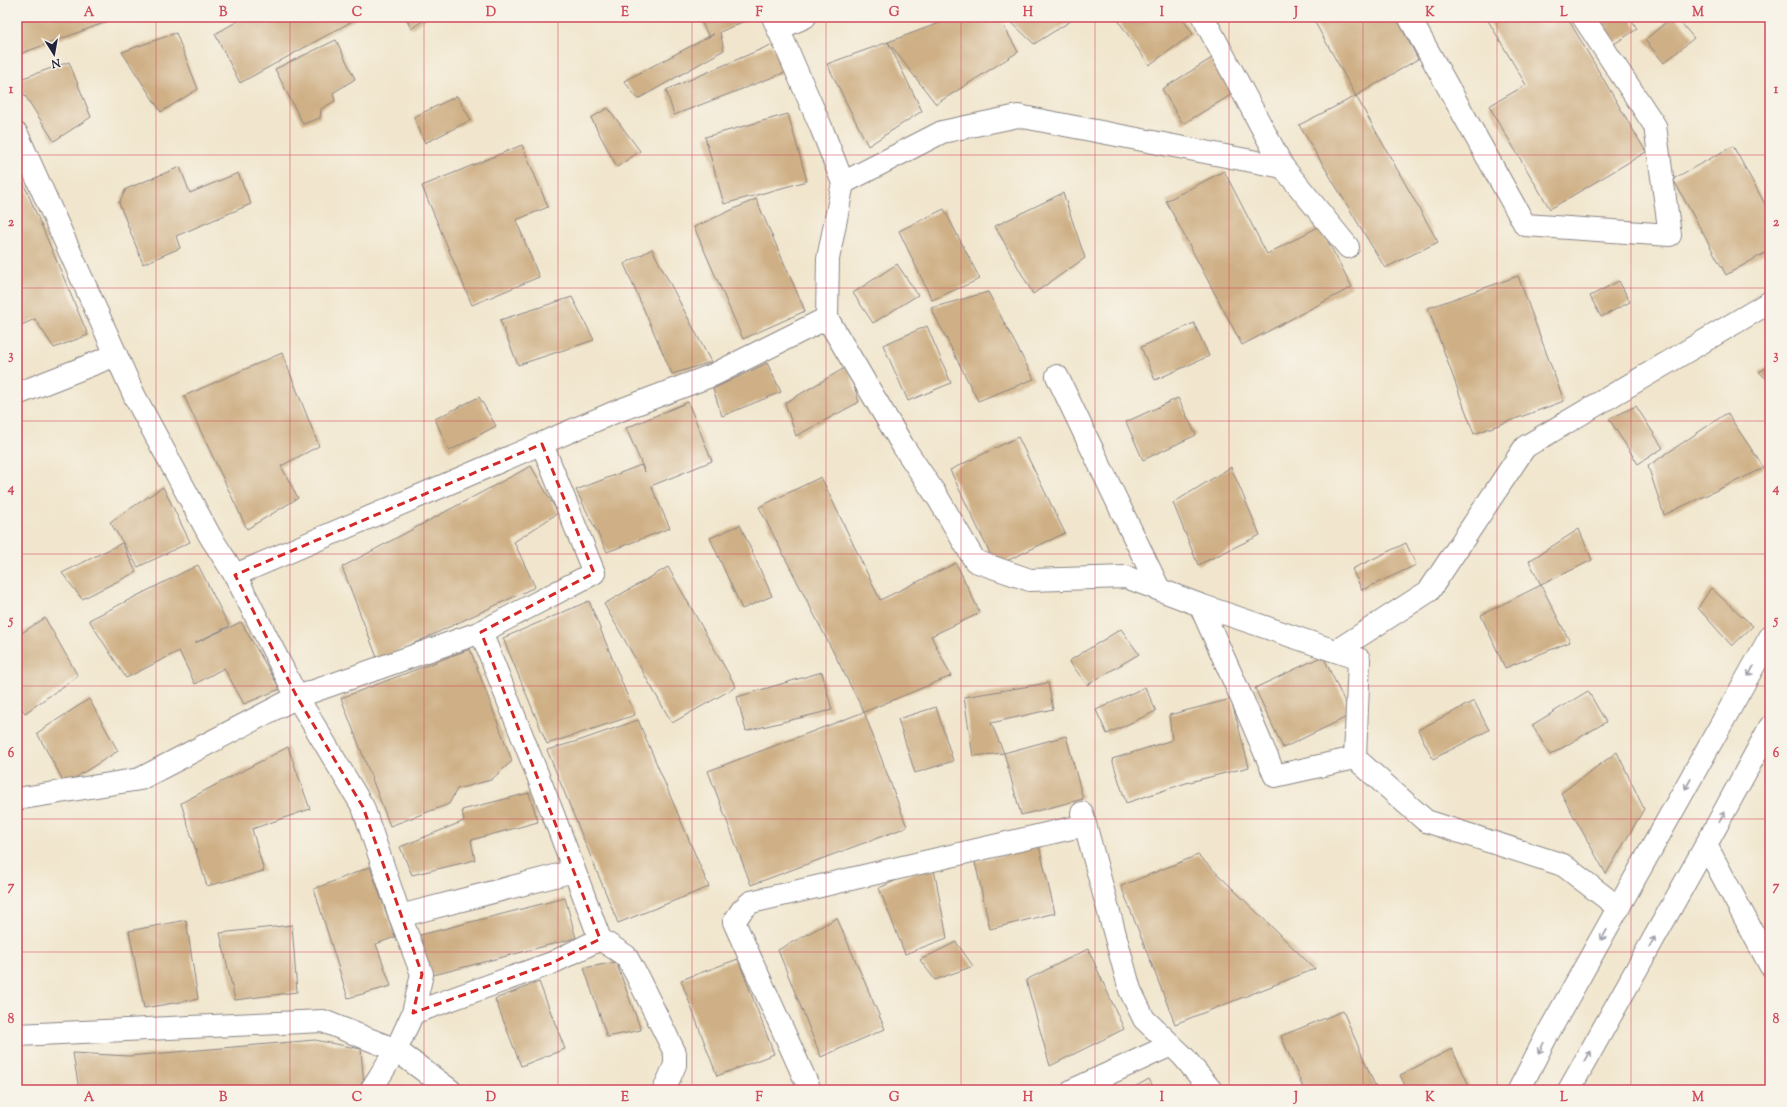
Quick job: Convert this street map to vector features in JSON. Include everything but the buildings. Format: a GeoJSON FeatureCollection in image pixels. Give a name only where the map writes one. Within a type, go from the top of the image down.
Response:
{"type":"FeatureCollection","features":[{"type":"Feature","properties":{"kind":"street"},"geometry":{"type":"LineString","coordinates":[[805,17],[775,23],[821,127],[843,183],[828,259],[827,318],[903,446],[938,498],[975,561],[1030,580],[1126,577],[1200,606],[1358,659],[1355,758],[1426,822],[1564,865],[1619,908]]}},
{"type":"Feature","properties":{"kind":"street"},"geometry":{"type":"LineString","coordinates":[[1203,17],[1283,167],[1348,247]]}},
{"type":"Feature","properties":{"kind":"street"},"geometry":{"type":"LineString","coordinates":[[1409,17],[1525,225],[1670,235],[1655,126],[1583,17]]}},
{"type":"Feature","properties":{"kind":"street"},"geometry":{"type":"LineString","coordinates":[[843,183],[942,132],[1018,116],[1283,167]]}},
{"type":"Feature","properties":{"kind":"street"},"geometry":{"type":"LineString","coordinates":[[17,134],[135,397],[210,536],[235,575],[297,697],[363,807],[400,916],[422,974],[413,1013],[396,1050],[371,1090]]}},
{"type":"Feature","properties":{"kind":"street"},"geometry":{"type":"LineString","coordinates":[[1336,651],[1429,591],[1525,447],[1770,302]]}},
{"type":"Feature","properties":{"kind":"street"},"geometry":{"type":"LineString","coordinates":[[235,575],[615,412],[713,375],[827,318]]}},
{"type":"Feature","properties":{"kind":"street"},"geometry":{"type":"LineString","coordinates":[[17,394],[116,354]]}},
{"type":"Feature","properties":{"kind":"street"},"geometry":{"type":"LineString","coordinates":[[1057,376],[1159,589]]}},
{"type":"Feature","properties":{"kind":"street"},"geometry":{"type":"LineString","coordinates":[[17,799],[140,779],[297,697],[481,632],[594,573],[542,444]]}},
{"type":"Feature","properties":{"kind":"street"},"geometry":{"type":"LineString","coordinates":[[1200,606],[1275,776],[1355,758]]}},
{"type":"Feature","properties":{"kind":"street"},"geometry":{"type":"LineString","coordinates":[[481,632],[553,814],[600,939],[626,956],[675,1053],[675,1065],[664,1090]]}},
{"type":"Feature","properties":{"kind":"street"},"geometry":{"type":"LineString","coordinates":[[1519,1090],[1547,1036],[1770,637]]}},
{"type":"Feature","properties":{"kind":"street"},"geometry":{"type":"LineString","coordinates":[[1569,1090],[1770,727]]}},
{"type":"Feature","properties":{"kind":"street"},"geometry":{"type":"LineString","coordinates":[[810,1090],[734,922],[742,910],[751,902],[1084,819],[1130,990],[1144,1019],[1183,1056],[1211,1090]]}},
{"type":"Feature","properties":{"kind":"street"},"geometry":{"type":"LineString","coordinates":[[1706,845],[1770,965]]}},
{"type":"Feature","properties":{"kind":"street"},"geometry":{"type":"LineString","coordinates":[[400,916],[574,871]]}},
{"type":"Feature","properties":{"kind":"street"},"geometry":{"type":"LineString","coordinates":[[413,1013],[552,963],[600,939]]}},
{"type":"Feature","properties":{"kind":"street"},"geometry":{"type":"LineString","coordinates":[[17,1035],[323,1021],[396,1050],[450,1090]]}},
{"type":"Feature","properties":{"kind":"street"},"geometry":{"type":"LineString","coordinates":[[1073,1090],[1171,1045]]}},
{"type":"Feature","properties":{"kind":"highlighted area"},"geometry":{"type":"Polygon","coordinates":[[[542,444],[594,573],[481,632],[600,939],[552,963],[413,1013],[422,974],[363,807],[297,697],[235,575],[542,444]]]}}]}
